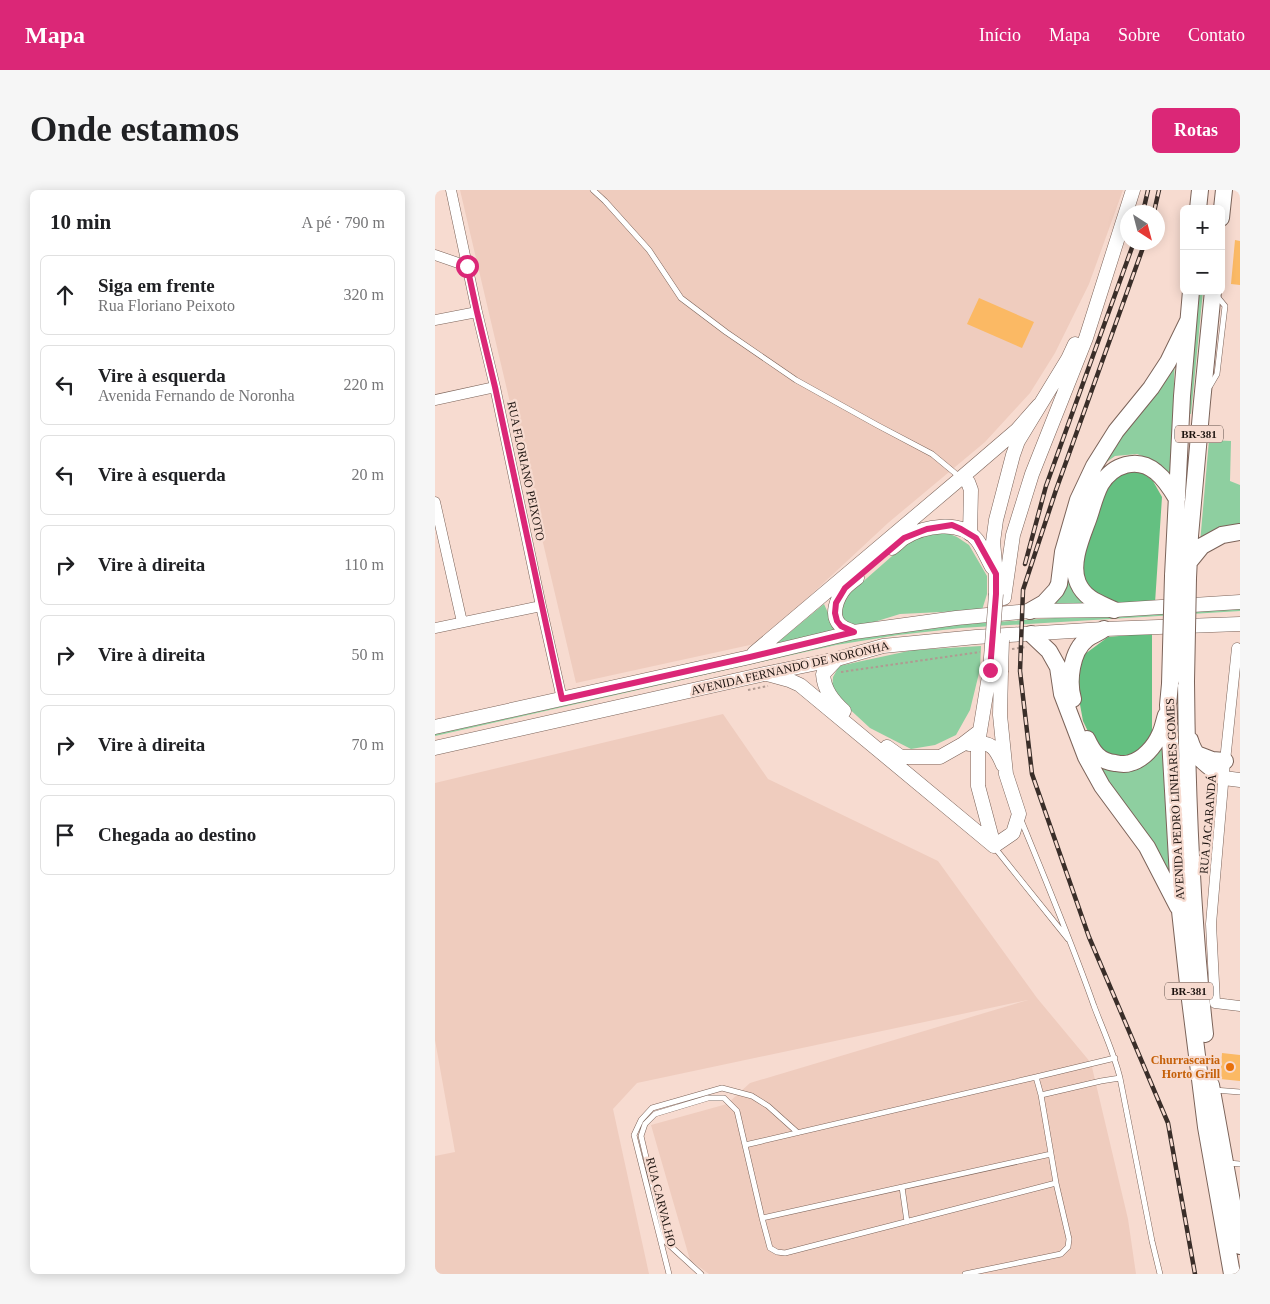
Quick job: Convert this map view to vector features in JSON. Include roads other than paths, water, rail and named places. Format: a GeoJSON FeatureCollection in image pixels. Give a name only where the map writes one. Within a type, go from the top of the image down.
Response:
{"type":"FeatureCollection","features":[{"type":"Feature","properties":{"kind":"highway"},"geometry":{"type":"LineString","coordinates":[[1198,205],[1200,190]]}},
{"type":"Feature","properties":{"kind":"highway"},"geometry":{"type":"LineString","coordinates":[[1222,205],[1224,190]]}},
{"type":"Feature","properties":{"kind":"highway","name":"AVENIDA PEDRO LINHARES GOMES"},"geometry":{"type":"LineString","coordinates":[[1191,295],[1182,396],[1177,499],[1184,572],[1187,730],[1195,920],[1211,1089],[1232,1163],[1239,1237]]}},
{"type":"Feature","properties":{"kind":"highway","name":"AVENIDA PEDRO LINHARES GOMES"},"geometry":{"type":"LineString","coordinates":[[1213,295],[1190,536],[1168,705],[1180,911],[1205,1127],[1232,1274]]}},
{"type":"Feature","properties":{"kind":"highway"},"geometry":{"type":"LineString","coordinates":[[1030,612],[1043,603],[1056,590],[1059,584],[1063,552],[1078,500],[1094,466],[1116,431],[1151,388],[1168,362],[1188,321]]}},
{"type":"Feature","properties":{"kind":"highway"},"geometry":{"type":"LineString","coordinates":[[1114,610],[1090,599],[1078,584],[1075,571],[1078,548],[1100,486],[1111,472],[1125,464],[1143,465],[1154,470],[1163,478],[1177,499]]}},
{"type":"Feature","properties":{"kind":"highway"},"geometry":{"type":"LineString","coordinates":[[1184,572],[1202,546],[1222,535],[1240,532]]}},
{"type":"Feature","properties":{"kind":"highway"},"geometry":{"type":"LineString","coordinates":[[1104,630],[1085,640],[1076,653],[1071,673],[1072,696],[1081,725],[1093,752],[1109,762],[1125,764],[1132,763],[1143,757],[1153,746],[1160,734],[1168,705]]}},
{"type":"Feature","properties":{"kind":"highway"},"geometry":{"type":"LineString","coordinates":[[1031,634],[1049,651],[1058,667],[1062,694],[1086,757],[1102,786],[1147,846],[1180,911]]}},
{"type":"Feature","properties":{"kind":"highway"},"geometry":{"type":"LineString","coordinates":[[1187,730],[1192,749],[1201,760],[1232,779]]}},
{"type":"Feature","properties":{"kind":"highway"},"geometry":{"type":"LineString","coordinates":[[1192,749],[1206,758],[1225,761]]}},
{"type":"Feature","properties":{"kind":"main road"},"geometry":{"type":"LineString","coordinates":[[1006,774],[996,671],[1000,596],[1013,535],[1032,474],[1086,338],[1133,190]]}},
{"type":"Feature","properties":{"kind":"main road"},"geometry":{"type":"LineString","coordinates":[[1000,596],[993,542],[996,520],[1013,455],[1018,441],[1068,359],[1099,296]]}},
{"type":"Feature","properties":{"kind":"main road"},"geometry":{"type":"LineString","coordinates":[[750,657],[1017,430],[1039,405]]}},
{"type":"Feature","properties":{"kind":"main road"},"geometry":{"type":"LineString","coordinates":[[991,452],[1003,452],[1013,455],[1032,474]]}},
{"type":"Feature","properties":{"kind":"main road"},"geometry":{"type":"LineString","coordinates":[[961,478],[968,482],[971,490],[973,536],[996,574]]}},
{"type":"Feature","properties":{"kind":"main road"},"geometry":{"type":"LineString","coordinates":[[854,632],[841,626],[837,621],[835,613],[836,603],[845,588],[904,538],[927,529],[952,525],[973,536],[993,542],[1004,540],[1013,535]]}},
{"type":"Feature","properties":{"kind":"main road","name":"AVENIDA FERNANDO DE NORONHA"},"geometry":{"type":"LineString","coordinates":[[435,725],[562,699],[854,632],[956,618],[1030,612],[1114,610],[1240,602]]}},
{"type":"Feature","properties":{"kind":"main road","name":"AVENIDA FERNANDO DE NORONHA"},"geometry":{"type":"LineString","coordinates":[[435,748],[883,646],[976,637],[1240,624]]}},
{"type":"Feature","properties":{"kind":"main road"},"geometry":{"type":"LineString","coordinates":[[837,658],[823,674],[824,684],[833,701],[866,731],[901,757],[940,757],[979,737]]}},
{"type":"Feature","properties":{"kind":"main road"},"geometry":{"type":"LineString","coordinates":[[994,846],[978,786],[979,737],[996,671]]}},
{"type":"Feature","properties":{"kind":"main road"},"geometry":{"type":"LineString","coordinates":[[764,674],[801,685],[994,846]]}},
{"type":"Feature","properties":{"kind":"main road"},"geometry":{"type":"LineString","coordinates":[[979,737],[997,750],[1019,814],[1013,833],[994,846]]}},
{"type":"Feature","properties":{"kind":"street","name":"RUA FLORIANO PEIXOTO"},"geometry":{"type":"LineString","coordinates":[[451,190],[562,699]]}},
{"type":"Feature","properties":{"kind":"street"},"geometry":{"type":"LineString","coordinates":[[435,255],[467,266]]}},
{"type":"Feature","properties":{"kind":"street"},"geometry":{"type":"LineString","coordinates":[[435,320],[477,312]]}},
{"type":"Feature","properties":{"kind":"street"},"geometry":{"type":"LineString","coordinates":[[435,400],[495,387]]}},
{"type":"Feature","properties":{"kind":"street"},"geometry":{"type":"LineString","coordinates":[[435,502],[461,622]]}},
{"type":"Feature","properties":{"kind":"street"},"geometry":{"type":"LineString","coordinates":[[435,628],[541,606]]}},
{"type":"Feature","properties":{"kind":"street","name":"RUA JACARANDÁ"},"geometry":{"type":"LineString","coordinates":[[1237,648],[1225,761],[1232,779],[1211,924],[1215,1003],[1240,1006]]}},
{"type":"Feature","properties":{"kind":"lane"},"geometry":{"type":"LineString","coordinates":[[593,190],[649,250],[681,298],[726,332],[796,380],[932,454],[961,478]]}},
{"type":"Feature","properties":{"kind":"lane"},"geometry":{"type":"LineString","coordinates":[[1019,814],[1072,943],[1115,1058],[1160,1274]]}},
{"type":"Feature","properties":{"kind":"lane"},"geometry":{"type":"LineString","coordinates":[[994,846],[1072,943]]}},
{"type":"Feature","properties":{"kind":"lane"},"geometry":{"type":"LineString","coordinates":[[745,1145],[1115,1058]]}},
{"type":"Feature","properties":{"kind":"lane"},"geometry":{"type":"LineString","coordinates":[[965,1274],[1061,1254],[1067,1247],[1069,1239],[1056,1184],[1037,1077]]}},
{"type":"Feature","properties":{"kind":"lane"},"geometry":{"type":"LineString","coordinates":[[1041,1095],[1120,1078]]}},
{"type":"Feature","properties":{"kind":"lane","name":"RUA CARVALHO"},"geometry":{"type":"LineString","coordinates":[[669,1274],[634,1135],[641,1120],[652,1108],[722,1088],[752,1096],[768,1106],[797,1132]]}},
{"type":"Feature","properties":{"kind":"lane"},"geometry":{"type":"LineString","coordinates":[[1211,1089],[1240,1092]]}},
{"type":"Feature","properties":{"kind":"lane"},"geometry":{"type":"LineString","coordinates":[[701,1274],[666,1242],[641,1136],[645,1124],[655,1114],[709,1098],[724,1098],[737,1112],[770,1248],[777,1252],[785,1253],[1056,1184]]}},
{"type":"Feature","properties":{"kind":"lane"},"geometry":{"type":"LineString","coordinates":[[762,1218],[1051,1154]]}},
{"type":"Feature","properties":{"kind":"lane"},"geometry":{"type":"LineString","coordinates":[[901,1187],[907,1222]]}},
{"type":"Feature","properties":{"kind":"railway"},"geometry":{"type":"LineString","coordinates":[[1145,205],[1148,190]]}},
{"type":"Feature","properties":{"kind":"railway"},"geometry":{"type":"LineString","coordinates":[[1156,205],[1159,190]]}},
{"type":"Feature","properties":{"kind":"railway"},"geometry":{"type":"LineString","coordinates":[[1025,564],[1046,486],[1131,250]]}},
{"type":"Feature","properties":{"kind":"railway"},"geometry":{"type":"LineString","coordinates":[[1142,250],[1056,490],[1023,590],[1020,671],[1032,774],[1089,937],[1168,1123],[1195,1274]]}},
{"type":"Feature","properties":{"kind":"place","name":"Churrascaria Horto Grill"},"geometry":{"type":"Point","coordinates":[1230,1067]}}]}
